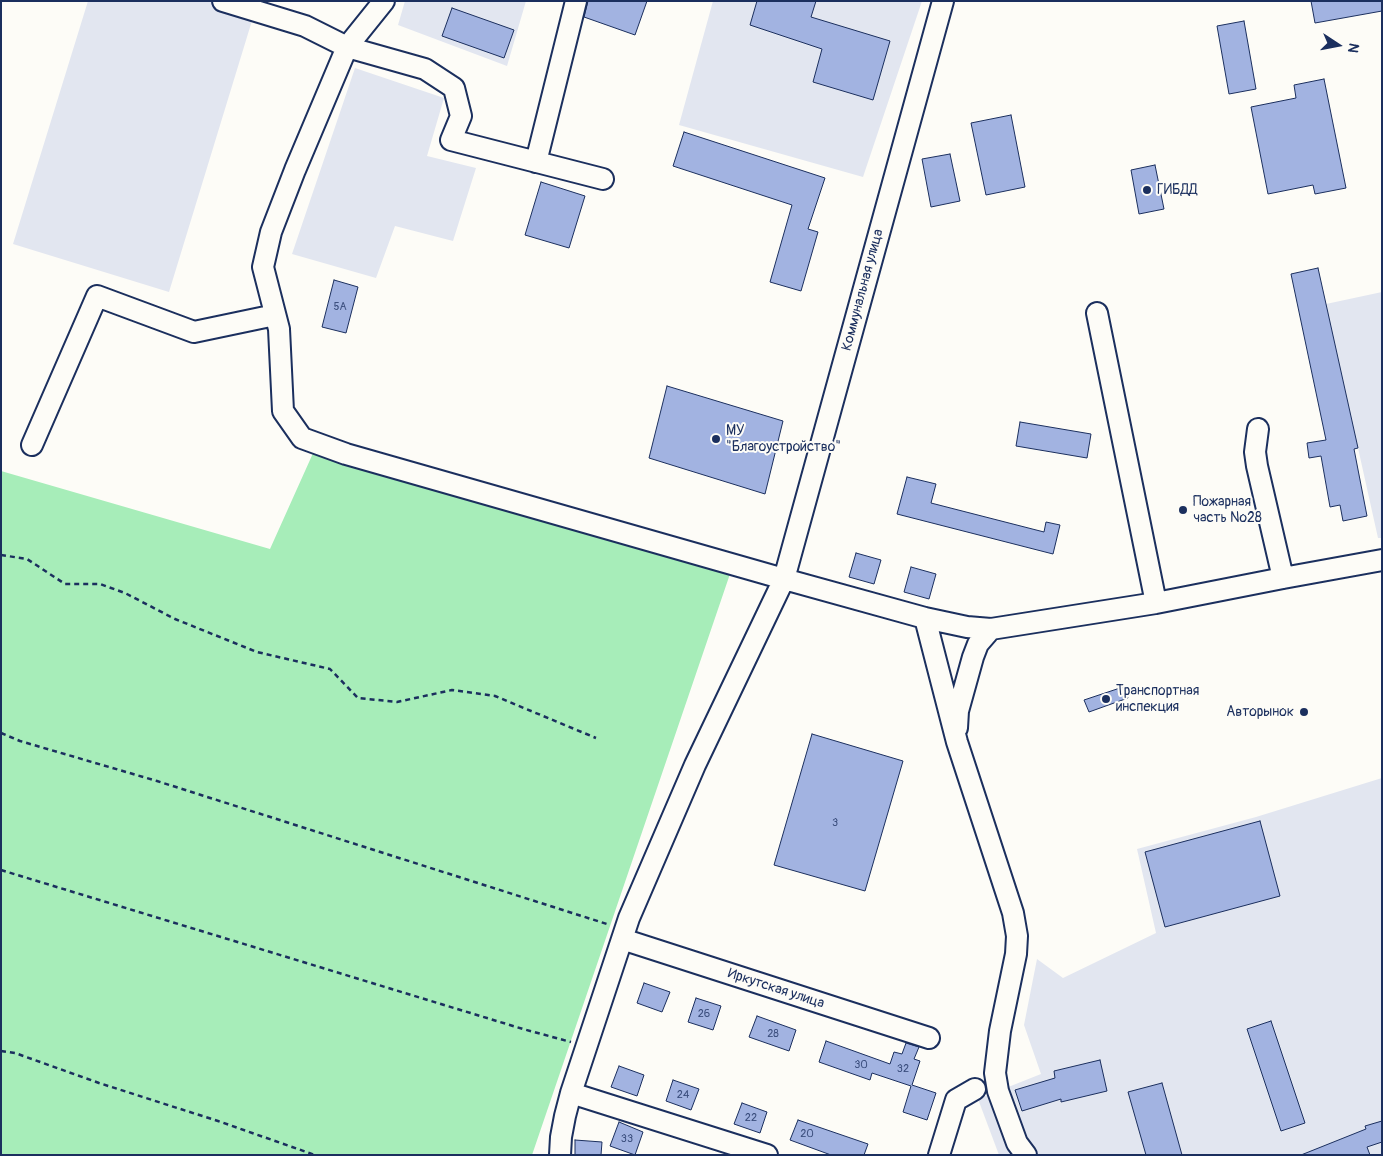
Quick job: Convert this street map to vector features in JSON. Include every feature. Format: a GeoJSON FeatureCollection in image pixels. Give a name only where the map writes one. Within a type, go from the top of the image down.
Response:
{"type":"FeatureCollection","features":[{"type":"Feature","properties":{"kind":"street"},"geometry":{"type":"LineString","coordinates":[[223,1],[305,26],[347,47],[425,69],[454,88],[461,116],[451,140],[603,180]]}},
{"type":"Feature","properties":{"kind":"street"},"geometry":{"type":"LineString","coordinates":[[384,1],[347,47],[271,232],[263,267],[279,329],[283,412],[302,438],[346,454],[951,625],[990,629],[1156,603],[1382,560]]}},
{"type":"Feature","properties":{"kind":"street"},"geometry":{"type":"LineString","coordinates":[[536,162],[576,1]]}},
{"type":"Feature","properties":{"kind":"street","name":"Коммунальная улица"},"geometry":{"type":"LineString","coordinates":[[560,1155],[561,1138],[571,1093],[629,918],[695,765],[784,579],[943,1]]}},
{"type":"Feature","properties":{"kind":"street"},"geometry":{"type":"LineString","coordinates":[[32,446],[97,296],[194,332],[275,315]]}},
{"type":"Feature","properties":{"kind":"street"},"geometry":{"type":"LineString","coordinates":[[1097,313],[1156,603]]}},
{"type":"Feature","properties":{"kind":"street"},"geometry":{"type":"LineString","coordinates":[[1258,428],[1255,452],[1256,466],[1283,578]]}},
{"type":"Feature","properties":{"kind":"street"},"geometry":{"type":"LineString","coordinates":[[924,618],[958,742],[1013,913],[1017,936],[1016,954],[1000,1031],[996,1073],[998,1091],[1017,1143],[1026,1155]]}},
{"type":"Feature","properties":{"kind":"street"},"geometry":{"type":"LineString","coordinates":[[958,742],[958,711],[973,656],[978,644],[990,629]]}},
{"type":"Feature","properties":{"kind":"street","name":"Иркутская улица"},"geometry":{"type":"LineString","coordinates":[[624,935],[929,1038]]}},
{"type":"Feature","properties":{"kind":"street"},"geometry":{"type":"LineString","coordinates":[[939,1155],[956,1100],[975,1089]]}},
{"type":"Feature","properties":{"kind":"street"},"geometry":{"type":"LineString","coordinates":[[571,1093],[767,1155]]}},
{"type":"Feature","properties":{"kind":"path"},"geometry":{"type":"LineString","coordinates":[[1,556],[27,559],[65,584],[100,584],[125,593],[175,619],[257,652],[330,669],[358,698],[397,702],[452,690],[495,696],[596,738]]}},
{"type":"Feature","properties":{"kind":"path"},"geometry":{"type":"LineString","coordinates":[[1,732],[20,741],[157,781],[624,935]]}},
{"type":"Feature","properties":{"kind":"path"},"geometry":{"type":"LineString","coordinates":[[1,870],[523,1029],[587,1046]]}},
{"type":"Feature","properties":{"kind":"path"},"geometry":{"type":"LineString","coordinates":[[1,1051],[15,1053],[314,1155]]}},
{"type":"Feature","properties":{"kind":"shaded area"},"geometry":{"type":"Polygon","coordinates":[[[88,1],[258,1],[169,292],[13,244],[88,1]]]}},
{"type":"Feature","properties":{"kind":"shaded area"},"geometry":{"type":"Polygon","coordinates":[[[405,1],[526,1],[507,66],[398,25],[405,1]]]}},
{"type":"Feature","properties":{"kind":"shaded area"},"geometry":{"type":"Polygon","coordinates":[[[713,1],[922,1],[863,177],[679,125],[713,1]]]}},
{"type":"Feature","properties":{"kind":"shaded area"},"geometry":{"type":"Polygon","coordinates":[[[355,68],[444,98],[427,156],[476,168],[453,241],[395,226],[376,278],[292,254],[355,68]]]}},
{"type":"Feature","properties":{"kind":"shaded area"},"geometry":{"type":"Polygon","coordinates":[[[1382,292],[1382,538],[1378,538],[1326,304],[1382,292]]]}},
{"type":"Feature","properties":{"kind":"shaded area"},"geometry":{"type":"Polygon","coordinates":[[[1382,778],[1382,1155],[999,1155],[978,1099],[1041,1074],[1024,1025],[1037,959],[1063,978],[1156,933],[1137,849],[1256,817],[1382,778]]]}},
{"type":"Feature","properties":{"kind":"green space"},"geometry":{"type":"Polygon","coordinates":[[[314,451],[731,571],[532,1155],[1,1155],[1,471],[270,549],[314,451]]]}},
{"type":"Feature","properties":{"kind":"building"},"geometry":{"type":"Polygon","coordinates":[[[588,1],[647,1],[635,35],[584,17],[588,1]]]}},
{"type":"Feature","properties":{"kind":"building"},"geometry":{"type":"Polygon","coordinates":[[[757,1],[816,1],[811,17],[890,41],[873,100],[813,82],[822,49],[750,25],[757,1]]]}},
{"type":"Feature","properties":{"kind":"building"},"geometry":{"type":"Polygon","coordinates":[[[1311,1],[1382,1],[1382,11],[1315,23],[1311,1]]]}},
{"type":"Feature","properties":{"kind":"building"},"geometry":{"type":"Polygon","coordinates":[[[452,8],[514,30],[504,58],[442,36],[452,8]]]}},
{"type":"Feature","properties":{"kind":"building"},"geometry":{"type":"Polygon","coordinates":[[[1244,21],[1256,89],[1229,94],[1217,26],[1244,21]]]}},
{"type":"Feature","properties":{"kind":"building"},"geometry":{"type":"Polygon","coordinates":[[[1324,79],[1346,188],[1315,194],[1313,185],[1268,194],[1251,107],[1296,98],[1294,85],[1324,79]]]}},
{"type":"Feature","properties":{"kind":"building"},"geometry":{"type":"Polygon","coordinates":[[[1011,115],[1025,187],[986,195],[971,123],[1011,115]]]}},
{"type":"Feature","properties":{"kind":"building"},"geometry":{"type":"Polygon","coordinates":[[[684,132],[825,178],[808,229],[818,232],[801,291],[770,282],[792,205],[673,166],[684,132]]]}},
{"type":"Feature","properties":{"kind":"building"},"geometry":{"type":"Polygon","coordinates":[[[950,154],[960,201],[931,207],[922,159],[950,154]]]}},
{"type":"Feature","properties":{"kind":"building","name":"ГИБДД"},"geometry":{"type":"Polygon","coordinates":[[[1155,165],[1164,209],[1139,214],[1131,170],[1155,165]]]}},
{"type":"Feature","properties":{"kind":"building"},"geometry":{"type":"Polygon","coordinates":[[[541,182],[585,196],[569,248],[525,235],[541,182]]]}},
{"type":"Feature","properties":{"kind":"building"},"geometry":{"type":"Polygon","coordinates":[[[1318,268],[1358,448],[1354,449],[1367,516],[1343,521],[1340,505],[1330,507],[1321,456],[1309,458],[1307,443],[1326,440],[1291,274],[1318,268]]]}},
{"type":"Feature","properties":{"kind":"building"},"geometry":{"type":"Polygon","coordinates":[[[334,280],[358,287],[346,333],[322,327],[334,280]]]}},
{"type":"Feature","properties":{"kind":"building","name":"МУ \"Благоустройство\""},"geometry":{"type":"Polygon","coordinates":[[[667,386],[783,421],[765,494],[649,458],[667,386]]]}},
{"type":"Feature","properties":{"kind":"building"},"geometry":{"type":"Polygon","coordinates":[[[1020,422],[1091,434],[1087,458],[1016,446],[1020,422]]]}},
{"type":"Feature","properties":{"kind":"building"},"geometry":{"type":"Polygon","coordinates":[[[907,477],[936,484],[931,503],[1044,532],[1046,522],[1060,525],[1053,554],[897,514],[907,477]]]}},
{"type":"Feature","properties":{"kind":"building"},"geometry":{"type":"Polygon","coordinates":[[[856,553],[881,560],[874,584],[849,577],[856,553]]]}},
{"type":"Feature","properties":{"kind":"building"},"geometry":{"type":"Polygon","coordinates":[[[911,567],[936,574],[929,599],[904,592],[911,567]]]}},
{"type":"Feature","properties":{"kind":"building","name":"Транспортная инспекция"},"geometry":{"type":"Polygon","coordinates":[[[1123,687],[1128,698],[1089,712],[1084,700],[1123,687]]]}},
{"type":"Feature","properties":{"kind":"building"},"geometry":{"type":"Polygon","coordinates":[[[812,734],[903,761],[865,891],[774,865],[812,734]]]}},
{"type":"Feature","properties":{"kind":"building"},"geometry":{"type":"Polygon","coordinates":[[[1260,821],[1280,896],[1165,927],[1145,852],[1260,821]]]}},
{"type":"Feature","properties":{"kind":"building"},"geometry":{"type":"Polygon","coordinates":[[[644,983],[670,992],[662,1012],[637,1003],[644,983]]]}},
{"type":"Feature","properties":{"kind":"building"},"geometry":{"type":"Polygon","coordinates":[[[696,998],[721,1006],[713,1030],[688,1022],[696,998]]]}},
{"type":"Feature","properties":{"kind":"building"},"geometry":{"type":"Polygon","coordinates":[[[757,1016],[796,1030],[789,1051],[749,1037],[757,1016]]]}},
{"type":"Feature","properties":{"kind":"building"},"geometry":{"type":"Polygon","coordinates":[[[1271,1021],[1305,1123],[1281,1131],[1247,1029],[1271,1021]]]}},
{"type":"Feature","properties":{"kind":"building"},"geometry":{"type":"Polygon","coordinates":[[[826,1041],[890,1064],[894,1052],[902,1054],[906,1043],[919,1047],[914,1059],[920,1061],[912,1085],[936,1093],[927,1120],[903,1112],[911,1086],[872,1073],[870,1080],[819,1062],[826,1041]]]}},
{"type":"Feature","properties":{"kind":"building"},"geometry":{"type":"Polygon","coordinates":[[[1100,1060],[1107,1091],[1061,1102],[1061,1099],[1022,1111],[1015,1090],[1055,1078],[1054,1071],[1100,1060]]]}},
{"type":"Feature","properties":{"kind":"building"},"geometry":{"type":"Polygon","coordinates":[[[619,1066],[644,1075],[637,1096],[611,1087],[619,1066]]]}},
{"type":"Feature","properties":{"kind":"building"},"geometry":{"type":"Polygon","coordinates":[[[673,1080],[699,1089],[691,1110],[666,1101],[673,1080]]]}},
{"type":"Feature","properties":{"kind":"building"},"geometry":{"type":"Polygon","coordinates":[[[1162,1083],[1182,1155],[1146,1155],[1128,1092],[1162,1083]]]}},
{"type":"Feature","properties":{"kind":"building"},"geometry":{"type":"Polygon","coordinates":[[[742,1103],[767,1112],[760,1133],[734,1124],[742,1103]]]}},
{"type":"Feature","properties":{"kind":"building"},"geometry":{"type":"Polygon","coordinates":[[[798,1120],[868,1144],[864,1155],[831,1155],[790,1140],[798,1120]]]}},
{"type":"Feature","properties":{"kind":"building"},"geometry":{"type":"Polygon","coordinates":[[[1382,1121],[1382,1142],[1367,1147],[1370,1155],[1301,1155],[1366,1129],[1365,1126],[1382,1121]]]}},
{"type":"Feature","properties":{"kind":"building"},"geometry":{"type":"Polygon","coordinates":[[[619,1122],[643,1132],[635,1155],[610,1146],[619,1122]]]}},
{"type":"Feature","properties":{"kind":"building"},"geometry":{"type":"Polygon","coordinates":[[[575,1140],[602,1142],[601,1155],[575,1155],[575,1140]]]}},
{"type":"Feature","properties":{"kind":"place","name":"ГИБДД"},"geometry":{"type":"Point","coordinates":[1147,190]}},
{"type":"Feature","properties":{"kind":"place","name":"МУ \"Благоустройство\""},"geometry":{"type":"Point","coordinates":[716,439]}},
{"type":"Feature","properties":{"kind":"place","name":"Пожарная часть №28"},"geometry":{"type":"Point","coordinates":[1183,510]}},
{"type":"Feature","properties":{"kind":"place","name":"Транспортная инспекция"},"geometry":{"type":"Point","coordinates":[1106,699]}},
{"type":"Feature","properties":{"kind":"place","name":"Авторынок"},"geometry":{"type":"Point","coordinates":[1304,712]}}]}
